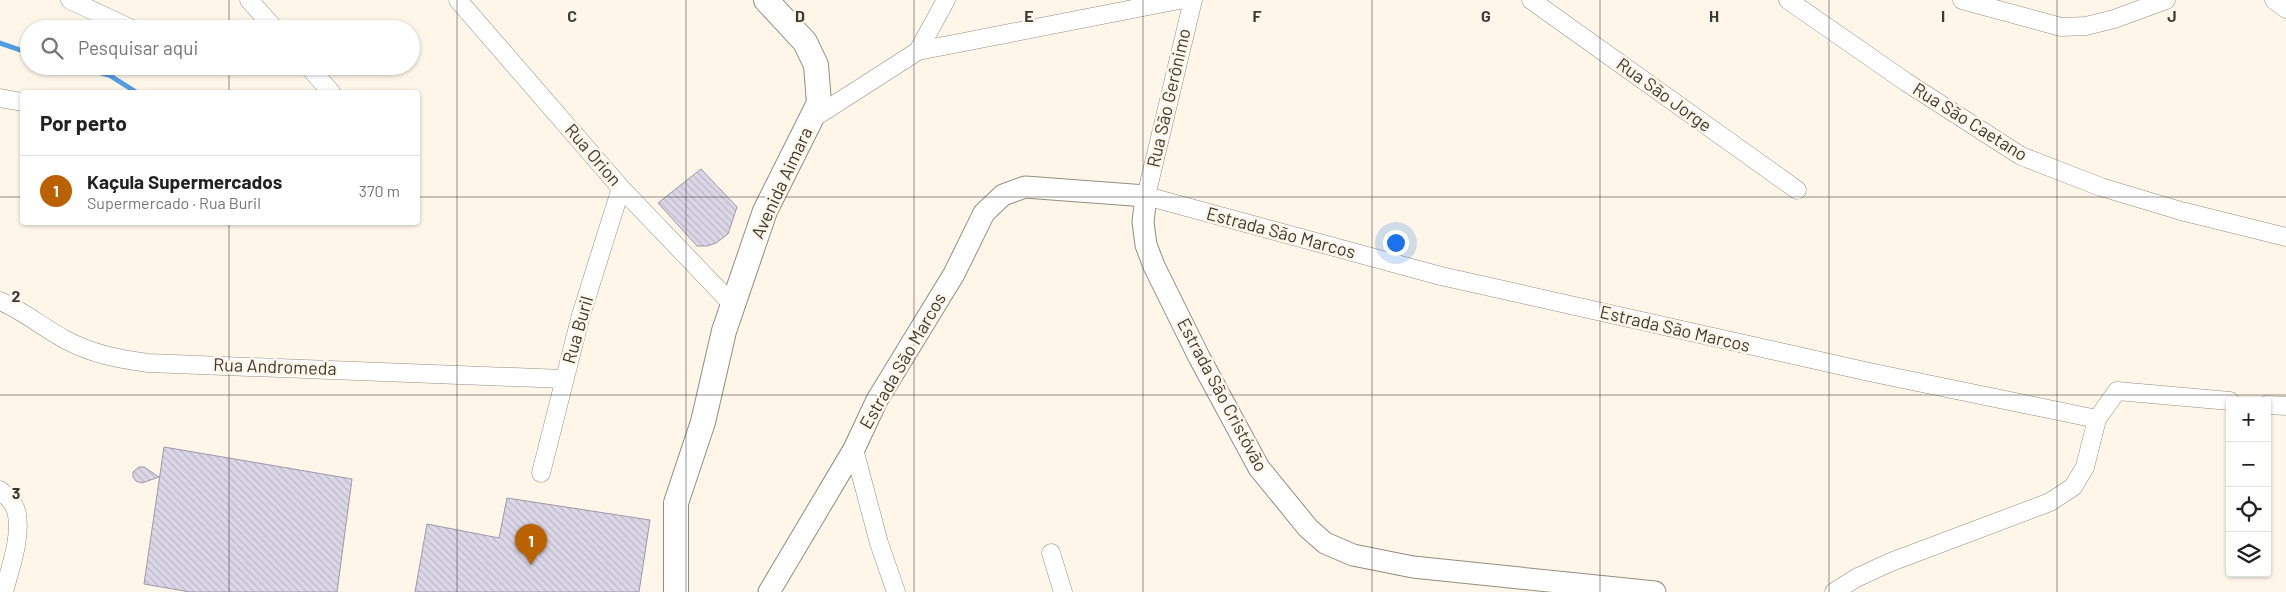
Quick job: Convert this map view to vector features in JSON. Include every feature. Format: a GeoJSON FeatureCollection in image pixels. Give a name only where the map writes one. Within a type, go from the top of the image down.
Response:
{"type":"FeatureCollection","features":[{"type":"Feature","properties":{"kind":"main road","name":"Avenida Aimara"},"geometry":{"type":"LineString","coordinates":[[676,592],[676,503],[703,422],[724,331],[765,211],[819,103],[816,65],[805,42],[766,0]]}},
{"type":"Feature","properties":{"kind":"street"},"geometry":{"type":"LineString","coordinates":[[70,0],[113,20]]}},
{"type":"Feature","properties":{"kind":"street"},"geometry":{"type":"LineString","coordinates":[[249,0],[266,20]]}},
{"type":"Feature","properties":{"kind":"street","name":"Rua Orion"},"geometry":{"type":"LineString","coordinates":[[458,0],[622,188],[733,305]]}},
{"type":"Feature","properties":{"kind":"street"},"geometry":{"type":"LineString","coordinates":[[918,51],[946,0]]}},
{"type":"Feature","properties":{"kind":"street"},"geometry":{"type":"LineString","coordinates":[[812,119],[918,51],[1179,0]]}},
{"type":"Feature","properties":{"kind":"street","name":"Rua São Gerônimo"},"geometry":{"type":"LineString","coordinates":[[1146,196],[1192,0]]}},
{"type":"Feature","properties":{"kind":"street","name":"Rua São Jorge"},"geometry":{"type":"LineString","coordinates":[[1531,0],[1797,190]]}},
{"type":"Feature","properties":{"kind":"street","name":"Rua São Caetano"},"geometry":{"type":"LineString","coordinates":[[1788,0],[1906,82],[2020,156],[2101,187],[2181,211],[2286,238]]}},
{"type":"Feature","properties":{"kind":"street"},"geometry":{"type":"LineString","coordinates":[[1962,0],[2061,27],[2086,26],[2114,19],[2166,0]]}},
{"type":"Feature","properties":{"kind":"street"},"geometry":{"type":"LineString","coordinates":[[2274,0],[2286,9]]}},
{"type":"Feature","properties":{"kind":"street"},"geometry":{"type":"LineString","coordinates":[[316,75],[330,90]]}},
{"type":"Feature","properties":{"kind":"street"},"geometry":{"type":"LineString","coordinates":[[0,98],[20,102]]}},
{"type":"Feature","properties":{"kind":"street","name":"Estrada São Marcos"},"geometry":{"type":"LineString","coordinates":[[769,592],[854,449],[877,400],[954,274],[984,213],[1003,195],[1026,187],[1146,196],[1441,276],[1869,372],[2097,420]]}},
{"type":"Feature","properties":{"kind":"street","name":"Rua Buril"},"geometry":{"type":"LineString","coordinates":[[541,473],[581,315],[622,188]]}},
{"type":"Feature","properties":{"kind":"street","name":"Estrada São Cristóvão"},"geometry":{"type":"LineString","coordinates":[[1146,196],[1143,222],[1146,245],[1154,266],[1199,357],[1259,468],[1308,528],[1325,543],[1353,555],[1413,567],[1655,592]]}},
{"type":"Feature","properties":{"kind":"street","name":"Rua Andromeda"},"geometry":{"type":"LineString","coordinates":[[0,301],[13,306],[67,340],[112,358],[148,362],[564,379]]}},
{"type":"Feature","properties":{"kind":"street"},"geometry":{"type":"LineString","coordinates":[[1834,592],[1856,578],[1891,562],[2050,502],[2073,486],[2085,467],[2097,420],[2117,391],[2226,401]]}},
{"type":"Feature","properties":{"kind":"street"},"geometry":{"type":"LineString","coordinates":[[2271,405],[2286,406]]}},
{"type":"Feature","properties":{"kind":"street"},"geometry":{"type":"LineString","coordinates":[[854,449],[879,543],[896,592]]}},
{"type":"Feature","properties":{"kind":"street"},"geometry":{"type":"LineString","coordinates":[[0,490],[11,500],[17,514],[17,539],[4,592]]}},
{"type":"Feature","properties":{"kind":"street"},"geometry":{"type":"LineString","coordinates":[[1051,553],[1063,592]]}},
{"type":"Feature","properties":{"kind":"building"},"geometry":{"type":"Polygon","coordinates":[[[701,169],[737,207],[728,234],[716,243],[707,246],[697,246],[658,203],[701,169]]]}},
{"type":"Feature","properties":{"kind":"building"},"geometry":{"type":"Polygon","coordinates":[[[164,447],[352,479],[337,592],[190,592],[144,584],[164,447]]]}},
{"type":"Feature","properties":{"kind":"building"},"geometry":{"type":"Polygon","coordinates":[[[139,467],[144,467],[159,477],[142,483],[136,481],[133,477],[133,472],[139,467]]]}},
{"type":"Feature","properties":{"kind":"building"},"geometry":{"type":"Polygon","coordinates":[[[507,498],[650,520],[639,592],[415,592],[427,524],[499,538],[507,498]]]}},
{"type":"Feature","properties":{"kind":"waterway"},"geometry":{"type":"LineString","coordinates":[[0,43],[20,50]]}},
{"type":"Feature","properties":{"kind":"waterway"},"geometry":{"type":"LineString","coordinates":[[109,75],[133,90]]}},
{"type":"Feature","properties":{"kind":"place","name":"Kaçula Supermercados"},"geometry":{"type":"Point","coordinates":[531,565]}}]}
